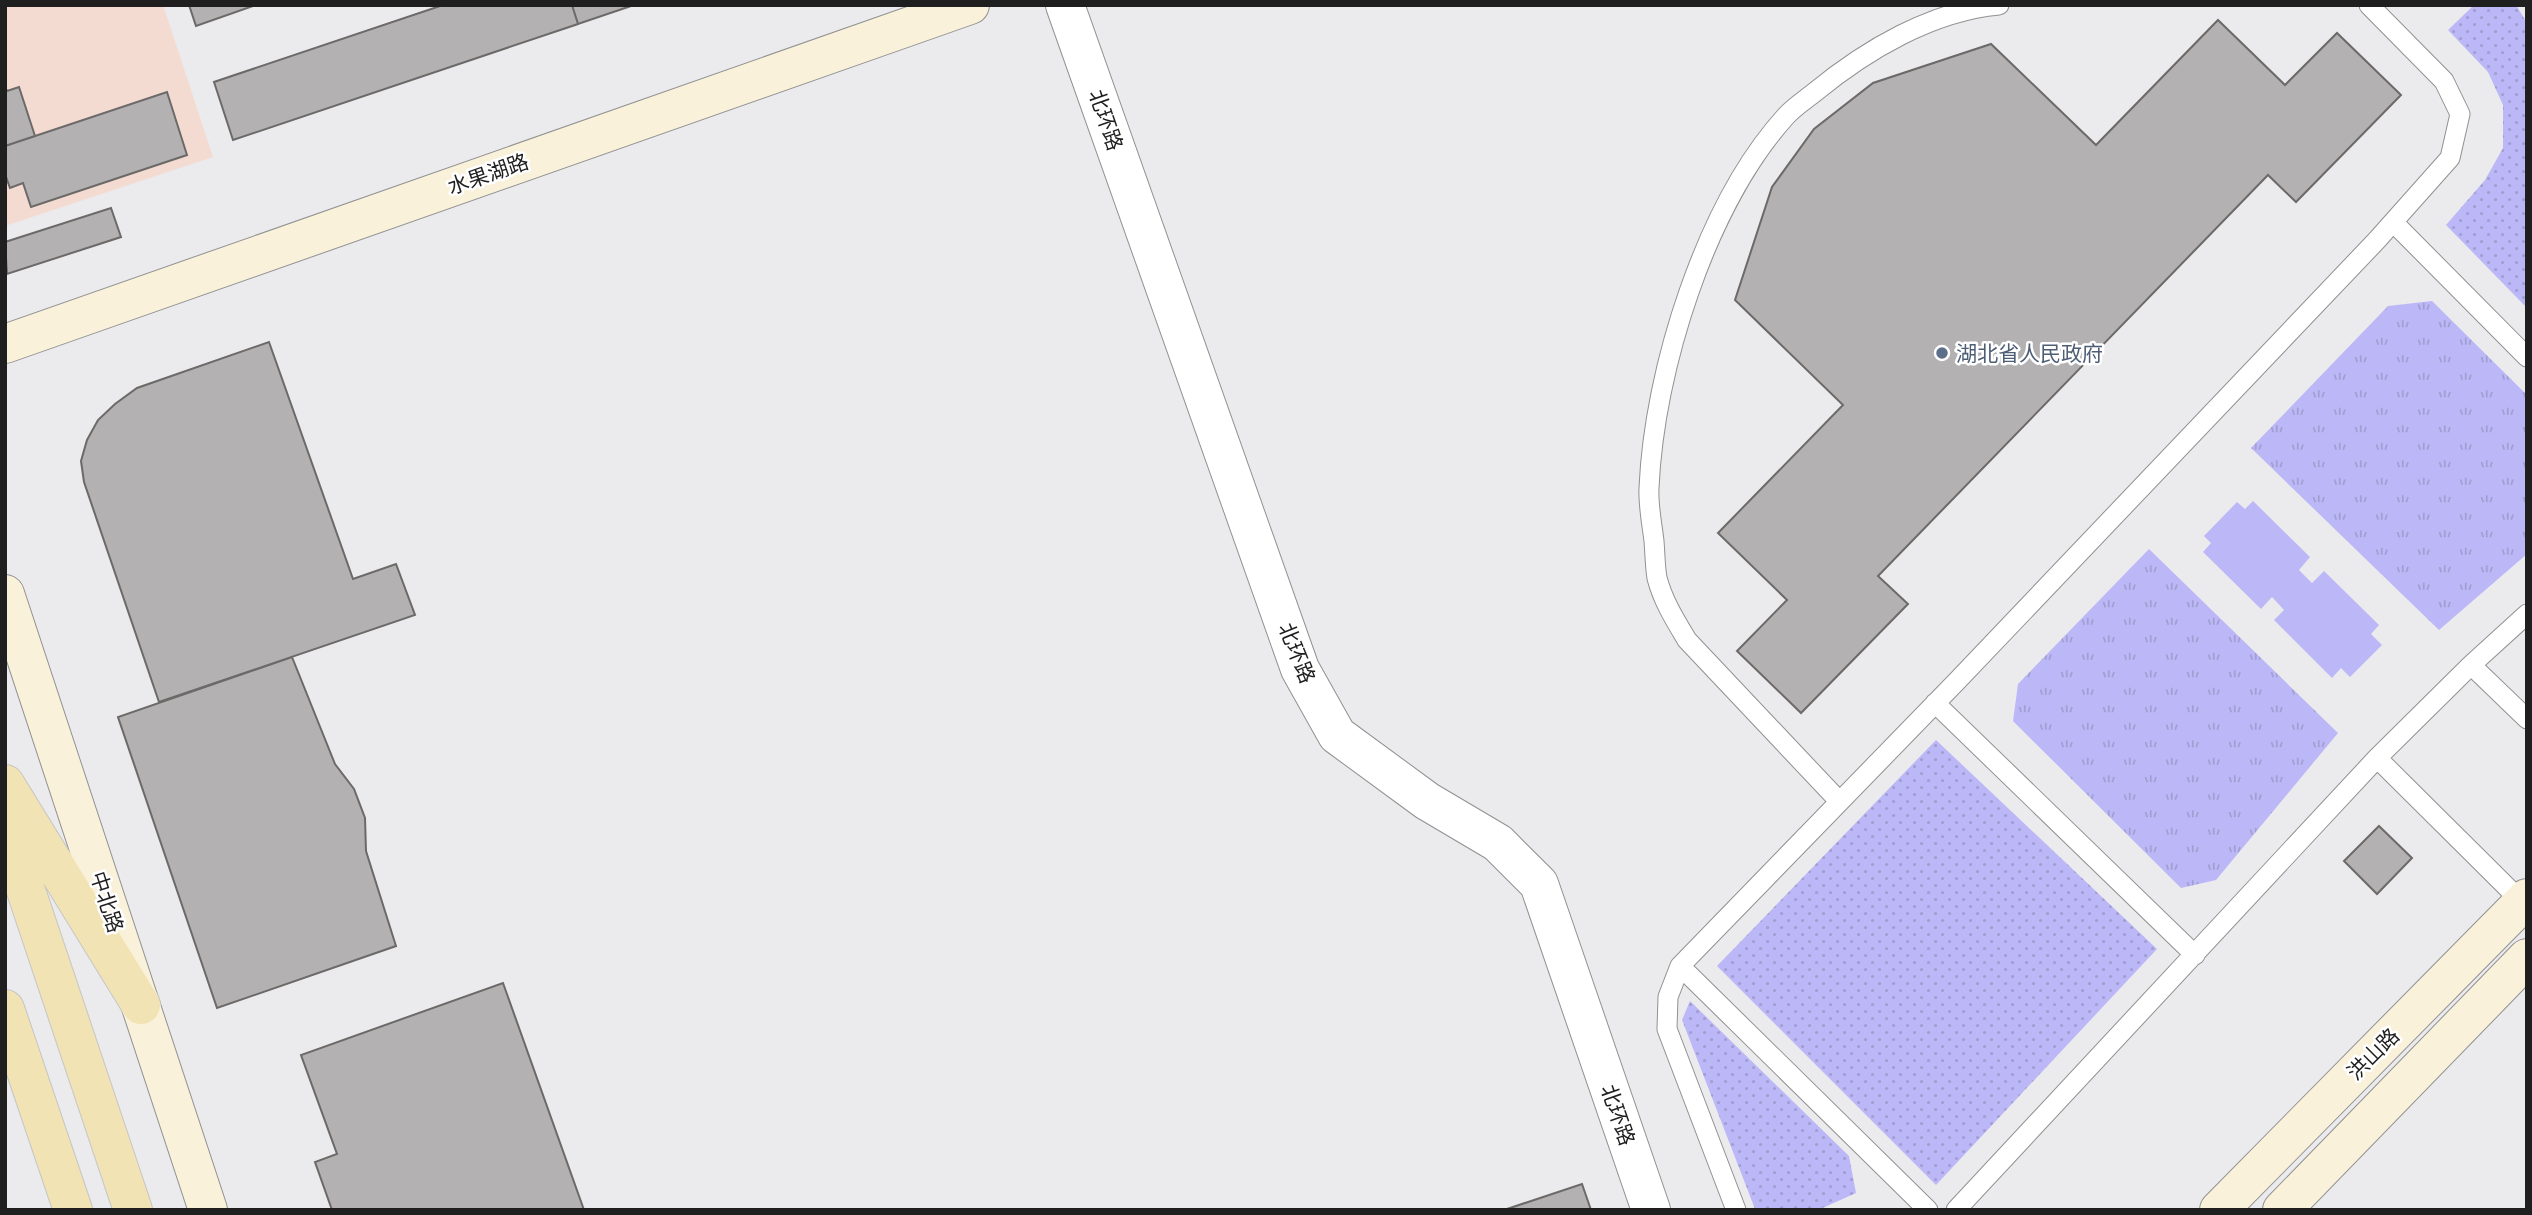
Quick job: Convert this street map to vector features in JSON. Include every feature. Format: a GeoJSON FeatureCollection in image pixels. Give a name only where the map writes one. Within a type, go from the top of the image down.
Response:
{"type":"FeatureCollection","features":[{"type":"Feature","properties":{"kind":"main road","name":"水果湖路"},"geometry":{"type":"LineString","coordinates":[[5,344],[970,5]]}},
{"type":"Feature","properties":{"kind":"main road","name":"中北路"},"geometry":{"type":"LineString","coordinates":[[5,594],[208,1210]]}},
{"type":"Feature","properties":{"kind":"main road"},"geometry":{"type":"LineString","coordinates":[[5,785],[141,1005]]}},
{"type":"Feature","properties":{"kind":"main road"},"geometry":{"type":"LineString","coordinates":[[5,828],[133,1210]]}},
{"type":"Feature","properties":{"kind":"main road","name":"洪山路"},"geometry":{"type":"LineString","coordinates":[[2219,1210],[2524,900]]}},
{"type":"Feature","properties":{"kind":"main road","name":"洪山路"},"geometry":{"type":"LineString","coordinates":[[2282,1210],[2527,958]]}},
{"type":"Feature","properties":{"kind":"main road"},"geometry":{"type":"LineString","coordinates":[[5,1009],[73,1210]]}},
{"type":"Feature","properties":{"kind":"street","name":"北环路"},"geometry":{"type":"LineString","coordinates":[[1065,5],[1300,669],[1336,735],[1427,801],[1498,843],[1539,884],[1651,1210]]}},
{"type":"Feature","properties":{"kind":"lane"},"geometry":{"type":"LineString","coordinates":[[1839,801],[1687,640],[1669,611],[1657,578],[1649,491],[1653,438],[1662,388],[1690,287],[1709,242],[1755,155],[1787,114],[1834,77],[1884,44],[1936,20],[1999,5]]}},
{"type":"Feature","properties":{"kind":"lane"},"geometry":{"type":"LineString","coordinates":[[1736,1210],[1667,1029],[1668,997],[1680,966],[1936,703],[2394,223],[2450,158],[2460,114],[2444,81],[2368,5]]}},
{"type":"Feature","properties":{"kind":"lane"},"geometry":{"type":"LineString","coordinates":[[2394,223],[2527,357]]}},
{"type":"Feature","properties":{"kind":"lane"},"geometry":{"type":"LineString","coordinates":[[1956,1210],[2377,758],[2527,614]]}},
{"type":"Feature","properties":{"kind":"lane"},"geometry":{"type":"LineString","coordinates":[[2471,665],[2527,719]]}},
{"type":"Feature","properties":{"kind":"lane"},"geometry":{"type":"LineString","coordinates":[[1936,703],[2195,955]]}},
{"type":"Feature","properties":{"kind":"lane"},"geometry":{"type":"LineString","coordinates":[[2377,758],[2524,900]]}},
{"type":"Feature","properties":{"kind":"lane"},"geometry":{"type":"LineString","coordinates":[[1680,966],[1928,1210]]}},
{"type":"Feature","properties":{"kind":"shaded area"},"geometry":{"type":"Polygon","coordinates":[[[5,5],[163,5],[213,157],[5,226],[5,5]]]}},
{"type":"Feature","properties":{"kind":"green space"},"geometry":{"type":"Polygon","coordinates":[[[2474,5],[2516,5],[2527,23],[2527,308],[2446,225],[2485,180],[2503,148],[2503,105],[2488,72],[2448,30],[2474,5]]]}},
{"type":"Feature","properties":{"kind":"green space"},"geometry":{"type":"Polygon","coordinates":[[[2432,301],[2527,395],[2527,554],[2439,630],[2251,448],[2388,306],[2432,301]]]}},
{"type":"Feature","properties":{"kind":"green space"},"geometry":{"type":"Polygon","coordinates":[[[2253,501],[2310,557],[2299,570],[2312,583],[2324,571],[2379,625],[2371,634],[2382,645],[2350,677],[2341,668],[2332,678],[2274,620],[2284,610],[2272,597],[2261,609],[2203,552],[2211,543],[2204,536],[2237,502],[2245,509],[2253,501]]]}},
{"type":"Feature","properties":{"kind":"green space"},"geometry":{"type":"Polygon","coordinates":[[[2149,549],[2338,733],[2216,880],[2181,888],[2013,721],[2018,684],[2149,549]]]}},
{"type":"Feature","properties":{"kind":"green space"},"geometry":{"type":"Polygon","coordinates":[[[1936,740],[2157,949],[1936,1185],[1717,966],[1936,740]]]}},
{"type":"Feature","properties":{"kind":"green space"},"geometry":{"type":"Polygon","coordinates":[[[1690,1001],[1849,1156],[1856,1193],[1818,1210],[1755,1209],[1682,1020],[1690,1001]]]}},
{"type":"Feature","properties":{"kind":"building"},"geometry":{"type":"Polygon","coordinates":[[[189,5],[256,5],[196,26],[189,5]]]}},
{"type":"Feature","properties":{"kind":"building"},"geometry":{"type":"Polygon","coordinates":[[[443,5],[572,5],[578,24],[233,140],[214,82],[443,5]]]}},
{"type":"Feature","properties":{"kind":"building"},"geometry":{"type":"Polygon","coordinates":[[[572,5],[634,5],[578,24],[572,5]]]}},
{"type":"Feature","properties":{"kind":"building","name":"湖北省人民政府"},"geometry":{"type":"Polygon","coordinates":[[[2218,20],[2285,85],[2337,33],[2401,95],[2296,202],[2268,175],[1878,576],[1908,604],[1801,713],[1737,651],[1787,600],[1718,533],[1843,405],[1735,300],[1772,187],[1814,129],[1873,83],[1991,44],[2096,145],[2218,20]]]}},
{"type":"Feature","properties":{"kind":"building"},"geometry":{"type":"Polygon","coordinates":[[[5,87],[7,91],[19,87],[35,136],[5,146],[5,87]]]}},
{"type":"Feature","properties":{"kind":"building"},"geometry":{"type":"Polygon","coordinates":[[[167,92],[187,155],[31,207],[23,183],[10,188],[5,174],[5,146],[167,92]]]}},
{"type":"Feature","properties":{"kind":"building"},"geometry":{"type":"Polygon","coordinates":[[[111,208],[121,237],[7,274],[5,242],[111,208]]]}},
{"type":"Feature","properties":{"kind":"building"},"geometry":{"type":"Polygon","coordinates":[[[269,342],[353,579],[396,564],[415,615],[159,702],[84,482],[81,461],[87,440],[98,420],[137,388],[269,342]]]}},
{"type":"Feature","properties":{"kind":"building"},"geometry":{"type":"Polygon","coordinates":[[[292,657],[335,764],[354,789],[365,818],[366,851],[396,946],[217,1008],[118,717],[292,657]]]}},
{"type":"Feature","properties":{"kind":"building"},"geometry":{"type":"Polygon","coordinates":[[[2379,826],[2412,858],[2377,894],[2344,861],[2379,826]]]}},
{"type":"Feature","properties":{"kind":"building"},"geometry":{"type":"Polygon","coordinates":[[[503,983],[584,1210],[332,1210],[315,1162],[337,1154],[301,1055],[503,983]]]}},
{"type":"Feature","properties":{"kind":"building"},"geometry":{"type":"Polygon","coordinates":[[[1582,1184],[1591,1210],[1504,1210],[1582,1184]]]}},
{"type":"Feature","properties":{"kind":"place","name":"湖北省人民政府"},"geometry":{"type":"Point","coordinates":[1942,353]}}]}
